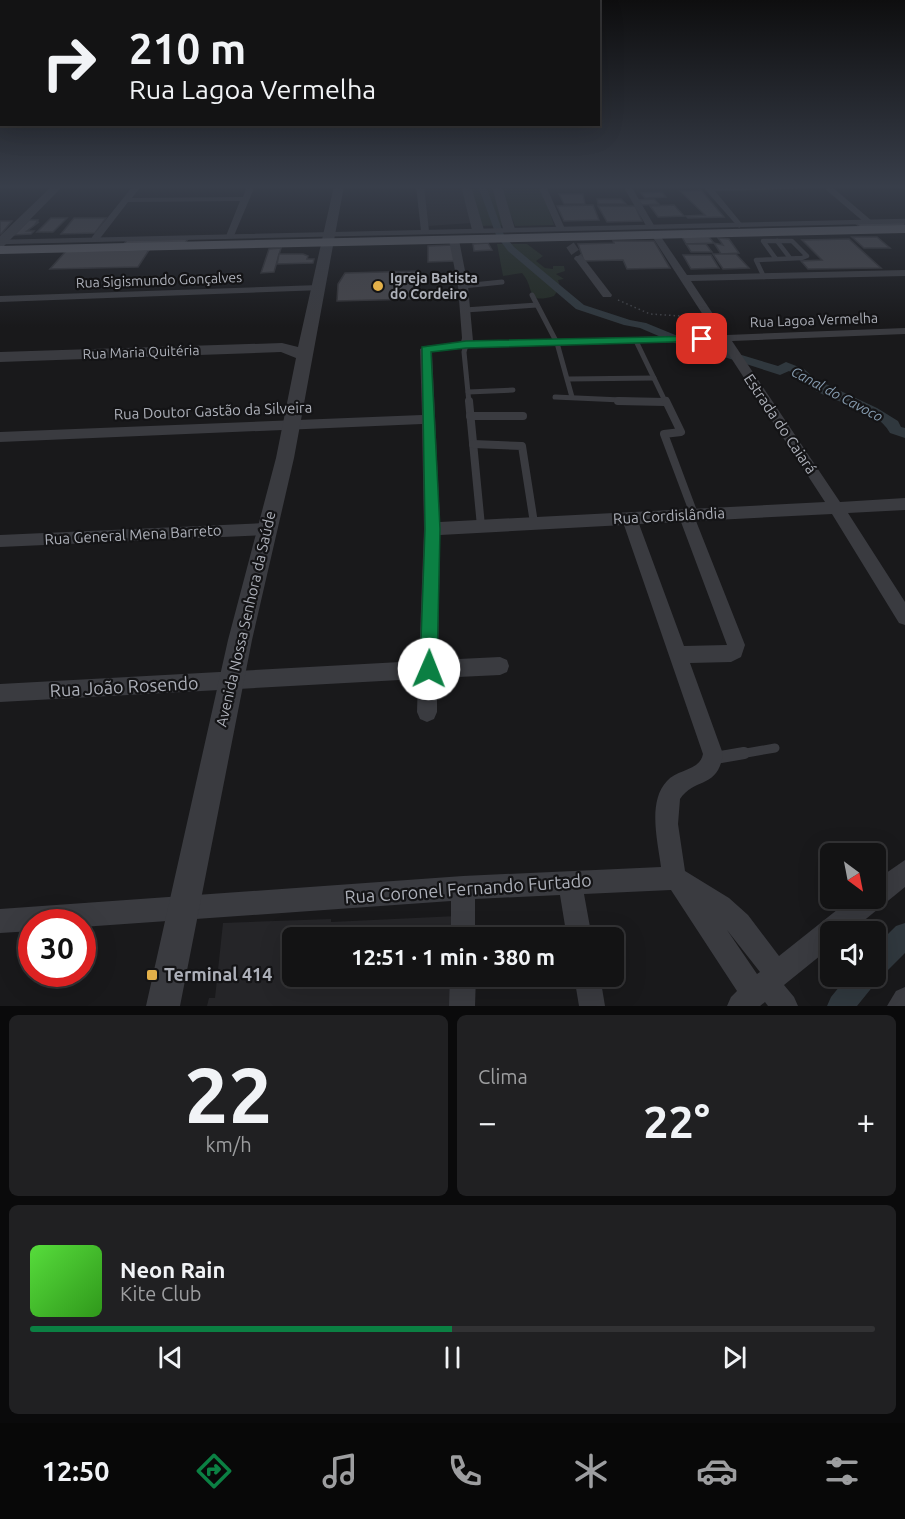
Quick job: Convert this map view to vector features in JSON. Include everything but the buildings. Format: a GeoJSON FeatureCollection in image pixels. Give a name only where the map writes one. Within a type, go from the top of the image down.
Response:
{"type":"FeatureCollection","features":[{"type":"Feature","properties":{"kind":"main road"},"geometry":{"type":"LineString","coordinates":[[1,244],[330,238],[399,233]]}},
{"type":"Feature","properties":{"kind":"main road"},"geometry":{"type":"LineString","coordinates":[[1,244],[230,236],[454,240],[479,233],[565,235],[601,233]]}},
{"type":"Feature","properties":{"kind":"main road"},"geometry":{"type":"LineString","coordinates":[[714,233],[757,235],[800,233]]}},
{"type":"Feature","properties":{"kind":"street"},"geometry":{"type":"LineString","coordinates":[[1,244],[12,233]]}},
{"type":"Feature","properties":{"kind":"street"},"geometry":{"type":"LineString","coordinates":[[95,239],[100,233]]}},
{"type":"Feature","properties":{"kind":"street","name":"Avenida Nossa Senhora da Saúde"},"geometry":{"type":"LineString","coordinates":[[163,1006],[231,681],[291,425],[303,357],[331,233]]}},
{"type":"Feature","properties":{"kind":"street","name":"Estrada do Caiará"},"geometry":{"type":"LineString","coordinates":[[655,233],[836,507],[905,616]]}},
{"type":"Feature","properties":{"kind":"street"},"geometry":{"type":"LineString","coordinates":[[454,240],[463,286],[468,338],[466,345]]}},
{"type":"Feature","properties":{"kind":"street"},"geometry":{"type":"LineString","coordinates":[[579,258],[607,295]]}},
{"type":"Feature","properties":{"kind":"street"},"geometry":{"type":"LineString","coordinates":[[684,278],[905,273]]}},
{"type":"Feature","properties":{"kind":"street","name":"Rua Sigismundo Gonçalves"},"geometry":{"type":"LineString","coordinates":[[0,298],[319,288]]}},
{"type":"Feature","properties":{"kind":"street","name":"Rua Lagoa Vermelha"},"geometry":{"type":"LineString","coordinates":[[557,342],[905,331]]}},
{"type":"Feature","properties":{"kind":"street","name":"Rua Maria Quitéria"},"geometry":{"type":"LineString","coordinates":[[0,357],[282,347],[308,337]]}},
{"type":"Feature","properties":{"kind":"street"},"geometry":{"type":"LineString","coordinates":[[426,712],[432,529],[426,349],[466,345],[557,342]]}},
{"type":"Feature","properties":{"kind":"street","name":"Rua Maria Quitéria"},"geometry":{"type":"LineString","coordinates":[[282,347],[298,352],[303,357]]}},
{"type":"Feature","properties":{"kind":"street","name":"Rua Doutor Gastão da Silveira"},"geometry":{"type":"LineString","coordinates":[[0,436],[428,419]]}},
{"type":"Feature","properties":{"kind":"street","name":"Rua Cordislândia"},"geometry":{"type":"LineString","coordinates":[[432,529],[905,504]]}},
{"type":"Feature","properties":{"kind":"street"},"geometry":{"type":"LineString","coordinates":[[676,655],[731,653],[735,651],[736,645],[690,515]]}},
{"type":"Feature","properties":{"kind":"street"},"geometry":{"type":"LineString","coordinates":[[629,518],[713,758],[713,764],[709,770],[673,789],[669,798],[668,812],[679,882],[766,993],[860,909]]}},
{"type":"Feature","properties":{"kind":"street","name":"Rua General Mena Barreto"},"geometry":{"type":"LineString","coordinates":[[0,541],[266,529]]}},
{"type":"Feature","properties":{"kind":"street","name":"Rua João Rosendo"},"geometry":{"type":"LineString","coordinates":[[0,693],[500,666]]}},
{"type":"Feature","properties":{"kind":"street"},"geometry":{"type":"LineString","coordinates":[[886,887],[905,873]]}},
{"type":"Feature","properties":{"kind":"street"},"geometry":{"type":"LineString","coordinates":[[570,882],[578,927]]}},
{"type":"Feature","properties":{"kind":"street","name":"Rua Coronel Fernando Furtado"},"geometry":{"type":"LineString","coordinates":[[0,921],[464,888],[570,882],[679,882]]}},
{"type":"Feature","properties":{"kind":"street"},"geometry":{"type":"LineString","coordinates":[[463,927],[464,888]]}},
{"type":"Feature","properties":{"kind":"street"},"geometry":{"type":"LineString","coordinates":[[462,1006],[463,987]]}},
{"type":"Feature","properties":{"kind":"street"},"geometry":{"type":"LineString","coordinates":[[589,987],[592,1006]]}},
{"type":"Feature","properties":{"kind":"street"},"geometry":{"type":"LineString","coordinates":[[900,1006],[905,1000]]}},
{"type":"Feature","properties":{"kind":"lane"},"geometry":{"type":"LineString","coordinates":[[330,238],[479,233]]}},
{"type":"Feature","properties":{"kind":"lane"},"geometry":{"type":"LineString","coordinates":[[757,235],[777,241],[792,241],[807,256],[756,260],[764,277]]}},
{"type":"Feature","properties":{"kind":"lane"},"geometry":{"type":"LineString","coordinates":[[757,235],[776,259]]}},
{"type":"Feature","properties":{"kind":"lane"},"geometry":{"type":"LineString","coordinates":[[777,241],[790,258]]}},
{"type":"Feature","properties":{"kind":"lane"},"geometry":{"type":"LineString","coordinates":[[463,286],[502,282]]}},
{"type":"Feature","properties":{"kind":"lane"},"geometry":{"type":"LineString","coordinates":[[532,295],[557,342],[572,397]]}},
{"type":"Feature","properties":{"kind":"lane"},"geometry":{"type":"LineString","coordinates":[[465,310],[537,305]]}},
{"type":"Feature","properties":{"kind":"lane"},"geometry":{"type":"LineString","coordinates":[[636,340],[681,432],[664,434],[690,515]]}},
{"type":"Feature","properties":{"kind":"lane"},"geometry":{"type":"LineString","coordinates":[[466,345],[464,352],[481,526]]}},
{"type":"Feature","properties":{"kind":"lane"},"geometry":{"type":"LineString","coordinates":[[568,379],[654,378]]}},
{"type":"Feature","properties":{"kind":"lane"},"geometry":{"type":"LineString","coordinates":[[468,392],[513,390]]}},
{"type":"Feature","properties":{"kind":"lane"},"geometry":{"type":"LineString","coordinates":[[555,397],[665,402]]}},
{"type":"Feature","properties":{"kind":"lane"},"geometry":{"type":"LineString","coordinates":[[470,416],[523,416]]}},
{"type":"Feature","properties":{"kind":"lane"},"geometry":{"type":"LineString","coordinates":[[473,444],[522,446],[534,523]]}},
{"type":"Feature","properties":{"kind":"lane"},"geometry":{"type":"LineString","coordinates":[[713,758],[775,748]]}},
{"type":"Feature","properties":{"kind":"path"},"geometry":{"type":"LineString","coordinates":[[607,295],[650,314],[710,318]]}},
{"type":"Feature","properties":{"kind":"shaded area"},"geometry":{"type":"Polygon","coordinates":[[[497,244],[527,244],[543,256],[536,261],[545,268],[553,269],[553,266],[564,266],[565,271],[556,274],[564,279],[558,280],[560,287],[554,296],[534,297],[522,273],[503,276],[497,244]]]}},
{"type":"Feature","properties":{"kind":"shaded area"},"geometry":{"type":"Polygon","coordinates":[[[457,916],[458,927],[282,927],[282,987],[461,987],[461,1006],[207,1006],[209,998],[215,998],[223,923],[331,919],[331,922],[457,916]]]}},
{"type":"Feature","properties":{"kind":"waterway","name":"Canal do Cavoco"},"geometry":{"type":"LineString","coordinates":[[499,233],[511,249],[580,307],[628,323],[642,325],[686,344],[721,352],[780,371],[786,366],[793,368],[803,373],[810,382],[872,411],[893,424],[895,430],[905,433]]}},
{"type":"Feature","properties":{"kind":"waterway","name":"Canal do Cavoco"},"geometry":{"type":"LineString","coordinates":[[886,954],[905,935]]}},
{"type":"Feature","properties":{"kind":"waterway","name":"Canal do Cavoco"},"geometry":{"type":"LineString","coordinates":[[840,1006],[856,987]]}},
{"type":"Feature","properties":{"kind":"tunnel"},"geometry":{"type":"LineString","coordinates":[[570,245],[579,258]]}},
{"type":"Feature","properties":{"kind":"place","name":"Igreja Batista do Cordeiro"},"geometry":{"type":"Point","coordinates":[378,286]}},
{"type":"Feature","properties":{"kind":"place","name":"Terminal 414"},"geometry":{"type":"Point","coordinates":[152,975]}},
{"type":"Feature","properties":{"kind":"route"},"geometry":{"type":"LineString","coordinates":[[429,669],[432,529],[426,349],[466,345],[702,339]]}}]}
